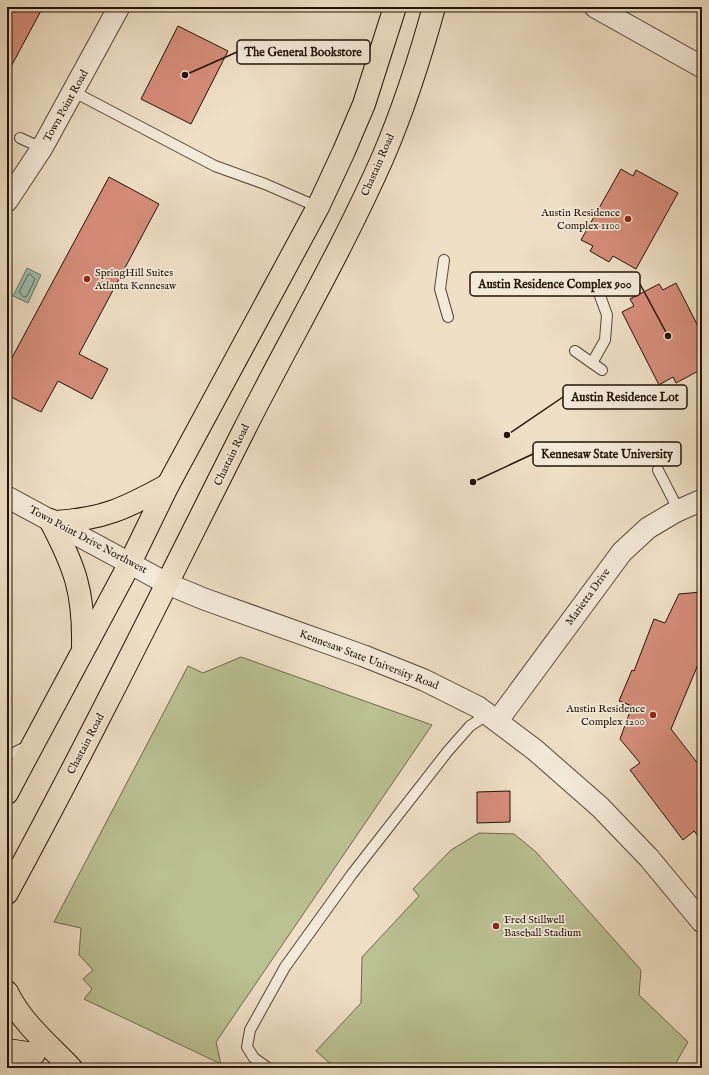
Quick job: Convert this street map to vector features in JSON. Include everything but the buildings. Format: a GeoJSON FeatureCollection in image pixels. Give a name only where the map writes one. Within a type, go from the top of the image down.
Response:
{"type":"FeatureCollection","features":[{"type":"Feature","properties":{"kind":"main road"},"geometry":{"type":"LineString","coordinates":[[7,792],[130,562],[168,485],[318,207],[364,104],[395,7]]}},
{"type":"Feature","properties":{"kind":"main road","name":"Chastain Road"},"geometry":{"type":"LineString","coordinates":[[7,892],[90,737],[244,430],[334,257],[382,157],[406,98],[434,7]]}},
{"type":"Feature","properties":{"kind":"main road"},"geometry":{"type":"LineString","coordinates":[[83,648],[83,624],[79,587],[69,556],[53,521],[80,521],[111,513],[168,485]]}},
{"type":"Feature","properties":{"kind":"main road"},"geometry":{"type":"LineString","coordinates":[[7,992],[11,1001],[28,1023],[71,1068]]}},
{"type":"Feature","properties":{"kind":"main road"},"geometry":{"type":"LineString","coordinates":[[7,1050],[29,1061]]}},
{"type":"Feature","properties":{"kind":"main road"},"geometry":{"type":"LineString","coordinates":[[7,1068],[29,1061]]}},
{"type":"Feature","properties":{"kind":"street","name":"Town Point Road"},"geometry":{"type":"LineString","coordinates":[[8,198],[42,148],[74,92],[119,7]]}},
{"type":"Feature","properties":{"kind":"street"},"geometry":{"type":"LineString","coordinates":[[595,7],[702,67]]}},
{"type":"Feature","properties":{"kind":"street","name":"Town Point Drive Northwest"},"geometry":{"type":"LineString","coordinates":[[7,497],[130,562],[168,584]]}},
{"type":"Feature","properties":{"kind":"street","name":"Marietta Drive"},"geometry":{"type":"LineString","coordinates":[[493,717],[622,552],[648,528],[702,500]]}},
{"type":"Feature","properties":{"kind":"street","name":"Kennesaw State University Road"},"geometry":{"type":"LineString","coordinates":[[168,584],[204,599],[364,656],[424,680],[462,698],[493,717],[570,779],[600,807],[695,904],[702,922]]}},
{"type":"Feature","properties":{"kind":"lane"},"geometry":{"type":"LineString","coordinates":[[74,92],[215,166],[265,184],[318,207]]}},
{"type":"Feature","properties":{"kind":"lane"},"geometry":{"type":"LineString","coordinates":[[20,138],[42,148]]}},
{"type":"Feature","properties":{"kind":"lane"},"geometry":{"type":"LineString","coordinates":[[444,260],[440,289],[448,317]]}},
{"type":"Feature","properties":{"kind":"lane"},"geometry":{"type":"LineString","coordinates":[[592,363],[605,340],[607,315],[599,293]]}},
{"type":"Feature","properties":{"kind":"lane"},"geometry":{"type":"LineString","coordinates":[[575,351],[602,370]]}},
{"type":"Feature","properties":{"kind":"lane"},"geometry":{"type":"LineString","coordinates":[[658,470],[679,511]]}},
{"type":"Feature","properties":{"kind":"lane"},"geometry":{"type":"LineString","coordinates":[[268,1068],[254,1058],[247,1047],[250,1030],[285,967],[352,874],[448,751],[470,726],[493,717]]}},
{"type":"Feature","properties":{"kind":"lane"},"geometry":{"type":"LineString","coordinates":[[7,756],[33,743]]}},
{"type":"Feature","properties":{"kind":"shaded area"},"geometry":{"type":"Polygon","coordinates":[[[241,657],[432,725],[216,1042],[221,1064],[84,999],[92,989],[83,979],[93,970],[79,955],[81,928],[54,922],[188,666],[203,673],[241,657]]]}},
{"type":"Feature","properties":{"kind":"shaded area","name":"Fred Stillwell Baseball Stadium"},"geometry":{"type":"Polygon","coordinates":[[[479,833],[514,834],[536,852],[641,970],[639,995],[688,1042],[673,1068],[335,1068],[316,1051],[361,1003],[362,957],[419,896],[413,889],[451,850],[479,833]]]}},
{"type":"Feature","properties":{"kind":"water"},"geometry":{"type":"Polygon","coordinates":[[[27,268],[41,275],[28,303],[13,296],[27,268]]]}},
{"type":"Feature","properties":{"kind":"place","name":"The General Bookstore"},"geometry":{"type":"Point","coordinates":[185,75]}},
{"type":"Feature","properties":{"kind":"place","name":"Austin Residence Complex 1100"},"geometry":{"type":"Point","coordinates":[628,219]}},
{"type":"Feature","properties":{"kind":"place","name":"SpringHill Suites Atlanta Kennesaw"},"geometry":{"type":"Point","coordinates":[87,279]}},
{"type":"Feature","properties":{"kind":"place","name":"Austin Residence Complex 900"},"geometry":{"type":"Point","coordinates":[668,336]}},
{"type":"Feature","properties":{"kind":"place","name":"Austin Residence Lot"},"geometry":{"type":"Point","coordinates":[507,435]}},
{"type":"Feature","properties":{"kind":"place","name":"Kennesaw State University"},"geometry":{"type":"Point","coordinates":[473,482]}},
{"type":"Feature","properties":{"kind":"place","name":"Austin Residence Complex 1200"},"geometry":{"type":"Point","coordinates":[653,715]}},
{"type":"Feature","properties":{"kind":"place","name":"Fred Stillwell Baseball Stadium"},"geometry":{"type":"Point","coordinates":[496,926]}}]}
